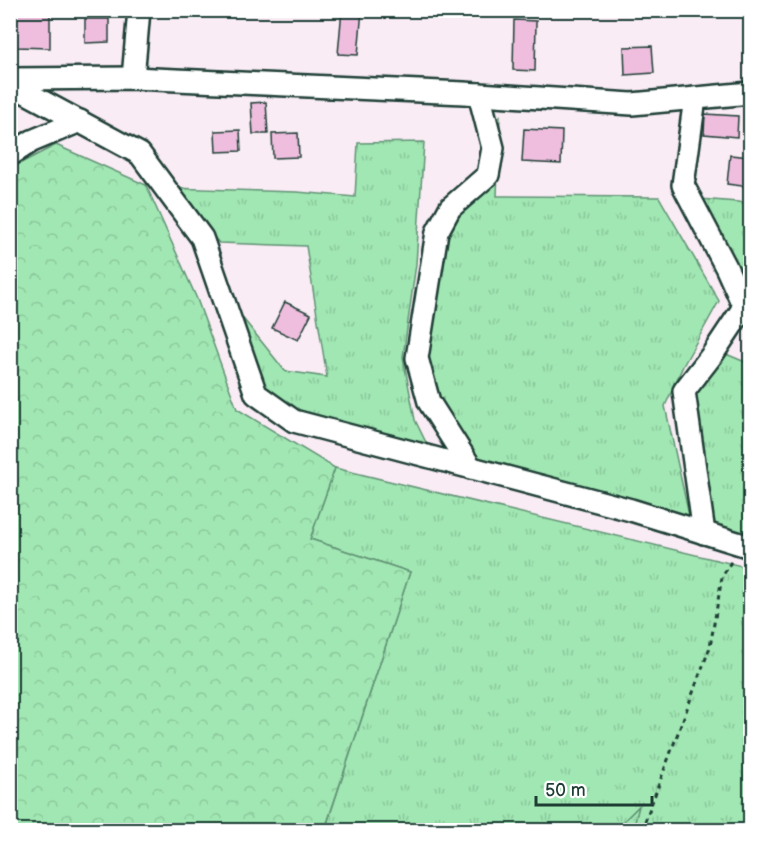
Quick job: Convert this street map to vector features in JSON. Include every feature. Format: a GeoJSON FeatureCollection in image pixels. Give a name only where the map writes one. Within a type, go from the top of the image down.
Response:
{"type":"FeatureCollection","features":[{"type":"Feature","properties":{"kind":"street"},"geometry":{"type":"LineString","coordinates":[[133,78],[138,10]]}},
{"type":"Feature","properties":{"kind":"street"},"geometry":{"type":"LineString","coordinates":[[10,79],[133,78],[479,94],[632,104],[750,93]]}},
{"type":"Feature","properties":{"kind":"street"},"geometry":{"type":"LineString","coordinates":[[10,84],[140,154],[202,238],[256,394],[294,422],[631,510],[746,545]]}},
{"type":"Feature","properties":{"kind":"street"},"geometry":{"type":"LineString","coordinates":[[471,468],[429,402],[417,358],[437,232],[450,208],[488,175],[493,148],[479,94]]}},
{"type":"Feature","properties":{"kind":"street"},"geometry":{"type":"LineString","coordinates":[[694,98],[683,185],[744,307],[684,392],[704,532]]}},
{"type":"Feature","properties":{"kind":"street"},"geometry":{"type":"LineString","coordinates":[[10,155],[32,141],[80,121]]}},
{"type":"Feature","properties":{"kind":"path"},"geometry":{"type":"LineString","coordinates":[[644,831],[644,824],[710,647],[722,577],[746,545]]}},
{"type":"Feature","properties":{"kind":"green space"},"geometry":{"type":"Polygon","coordinates":[[[500,116],[497,196],[659,197],[719,301],[683,366],[665,406],[690,520],[484,481],[434,428],[417,354],[431,233],[480,188],[488,129],[500,116]]]}},
{"type":"Feature","properties":{"kind":"green space"},"geometry":{"type":"Polygon","coordinates":[[[424,142],[416,264],[403,357],[415,420],[439,469],[269,408],[229,324],[241,316],[285,371],[327,377],[306,246],[219,243],[172,188],[297,192],[355,197],[358,143],[424,142]]]}},
{"type":"Feature","properties":{"kind":"green space"},"geometry":{"type":"Polygon","coordinates":[[[56,145],[146,185],[197,299],[237,409],[335,468],[310,539],[410,572],[327,823],[344,830],[11,830],[11,168],[56,145]]]}},
{"type":"Feature","properties":{"kind":"green space"},"geometry":{"type":"Polygon","coordinates":[[[687,198],[750,203],[750,320],[743,318],[687,198]]]}},
{"type":"Feature","properties":{"kind":"green space"},"geometry":{"type":"Polygon","coordinates":[[[726,354],[750,364],[750,547],[706,529],[691,384],[726,354]]]}},
{"type":"Feature","properties":{"kind":"green space"},"geometry":{"type":"Polygon","coordinates":[[[335,468],[750,568],[750,830],[633,830],[638,807],[615,830],[344,830],[327,824],[410,572],[310,539],[335,468]]]}},
{"type":"Feature","properties":{"kind":"green space"},"geometry":{"type":"Polygon","coordinates":[[[639,806],[633,830],[615,830],[639,806]]]}},
{"type":"Feature","properties":{"kind":"building"},"geometry":{"type":"Polygon","coordinates":[[[17,10],[50,10],[50,48],[16,47],[17,10]]]}},
{"type":"Feature","properties":{"kind":"building"},"geometry":{"type":"Polygon","coordinates":[[[342,10],[362,10],[358,55],[338,54],[342,10]]]}},
{"type":"Feature","properties":{"kind":"building"},"geometry":{"type":"Polygon","coordinates":[[[413,10],[469,10],[469,18],[412,13],[413,10]]]}},
{"type":"Feature","properties":{"kind":"building"},"geometry":{"type":"Polygon","coordinates":[[[85,19],[109,19],[109,42],[85,43],[85,19]]]}},
{"type":"Feature","properties":{"kind":"building"},"geometry":{"type":"Polygon","coordinates":[[[514,20],[536,21],[535,71],[513,70],[514,20]]]}},
{"type":"Feature","properties":{"kind":"building"},"geometry":{"type":"Polygon","coordinates":[[[652,46],[654,73],[625,75],[624,47],[652,46]]]}},
{"type":"Feature","properties":{"kind":"building"},"geometry":{"type":"Polygon","coordinates":[[[266,102],[268,134],[253,134],[251,103],[266,102]]]}},
{"type":"Feature","properties":{"kind":"building"},"geometry":{"type":"Polygon","coordinates":[[[705,114],[738,116],[737,137],[704,134],[705,114]]]}},
{"type":"Feature","properties":{"kind":"building"},"geometry":{"type":"Polygon","coordinates":[[[524,129],[562,131],[561,164],[522,162],[524,129]]]}},
{"type":"Feature","properties":{"kind":"building"},"geometry":{"type":"Polygon","coordinates":[[[240,130],[241,151],[216,152],[215,131],[240,130]]]}},
{"type":"Feature","properties":{"kind":"building"},"geometry":{"type":"Polygon","coordinates":[[[298,133],[299,157],[273,158],[272,134],[298,133]]]}},
{"type":"Feature","properties":{"kind":"building"},"geometry":{"type":"Polygon","coordinates":[[[730,155],[750,157],[750,187],[727,184],[730,155]]]}},
{"type":"Feature","properties":{"kind":"building"},"geometry":{"type":"Polygon","coordinates":[[[285,302],[311,314],[298,340],[272,328],[285,302]]]}}]}
